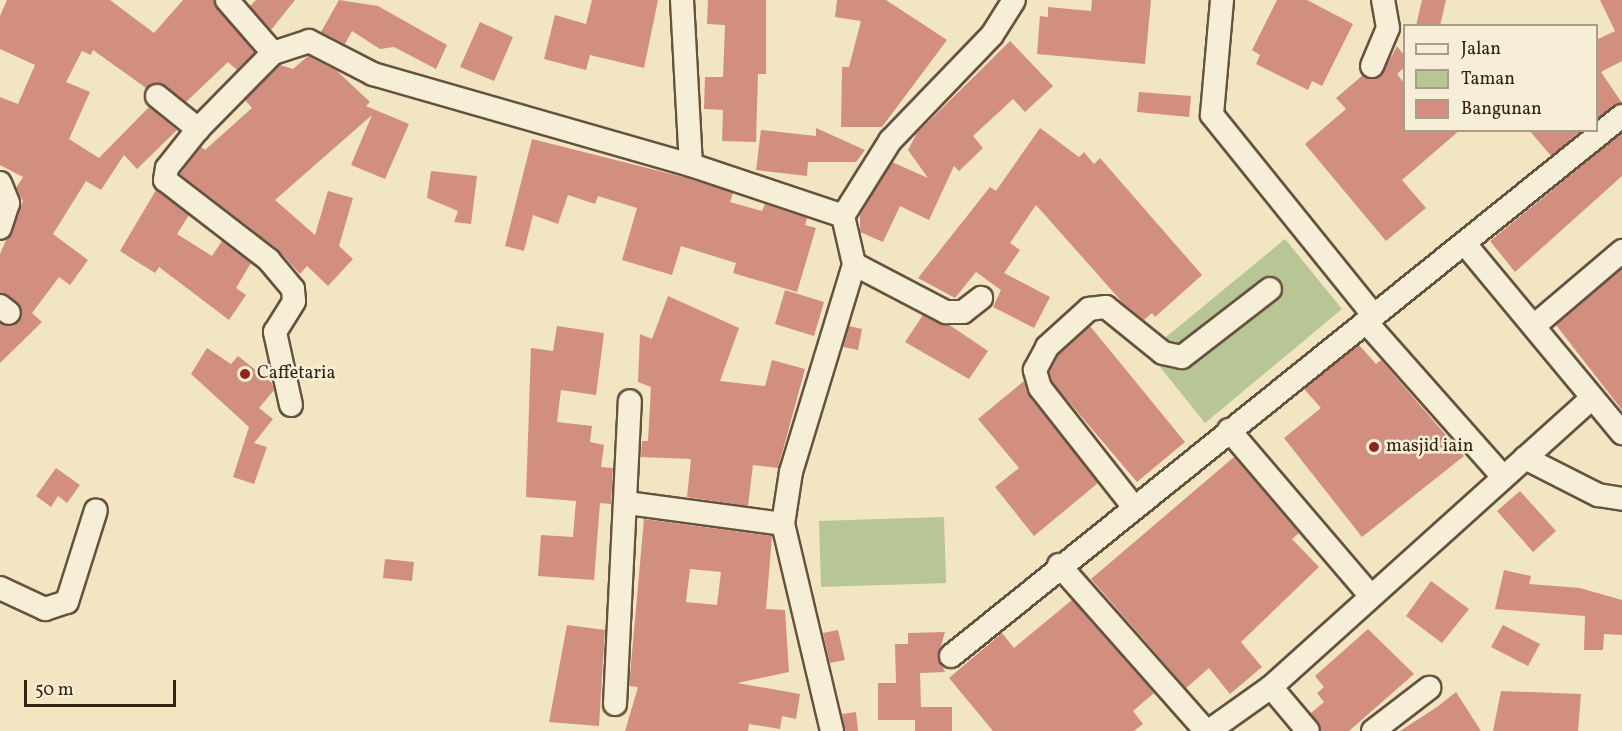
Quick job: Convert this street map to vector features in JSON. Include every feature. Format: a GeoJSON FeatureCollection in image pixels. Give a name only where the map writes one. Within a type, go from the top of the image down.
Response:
{"type":"FeatureCollection","features":[{"type":"Feature","properties":{"kind":"street"},"geometry":{"type":"LineString","coordinates":[[227,0],[273,52]]}},
{"type":"Feature","properties":{"kind":"street"},"geometry":{"type":"LineString","coordinates":[[682,0],[691,165]]}},
{"type":"Feature","properties":{"kind":"street"},"geometry":{"type":"LineString","coordinates":[[832,731],[783,524],[791,472],[854,264],[843,216],[890,141],[936,88],[992,35],[1014,0]]}},
{"type":"Feature","properties":{"kind":"street"},"geometry":{"type":"LineString","coordinates":[[1222,0],[1212,115],[1370,319],[1503,477]]}},
{"type":"Feature","properties":{"kind":"street"},"geometry":{"type":"LineString","coordinates":[[1372,66],[1388,28],[1383,0]]}},
{"type":"Feature","properties":{"kind":"street"},"geometry":{"type":"LineString","coordinates":[[291,405],[276,329],[294,301],[293,289],[269,260],[165,180],[167,168],[198,129],[273,52],[309,41],[373,74],[691,165],[843,216]]}},
{"type":"Feature","properties":{"kind":"street"},"geometry":{"type":"LineString","coordinates":[[157,96],[198,129]]}},
{"type":"Feature","properties":{"kind":"street"},"geometry":{"type":"LineString","coordinates":[[951,656],[1059,565],[1465,244],[1622,116]]}},
{"type":"Feature","properties":{"kind":"street"},"geometry":{"type":"LineString","coordinates":[[0,183],[8,202],[0,228]]}},
{"type":"Feature","properties":{"kind":"street"},"geometry":{"type":"LineString","coordinates":[[1465,244],[1534,326],[1591,399],[1622,433]]}},
{"type":"Feature","properties":{"kind":"street"},"geometry":{"type":"LineString","coordinates":[[1534,326],[1622,251]]}},
{"type":"Feature","properties":{"kind":"street"},"geometry":{"type":"LineString","coordinates":[[854,264],[946,312],[963,312],[981,298]]}},
{"type":"Feature","properties":{"kind":"street"},"geometry":{"type":"LineString","coordinates":[[1133,506],[1040,388],[1035,370],[1047,347],[1089,309],[1106,307],[1163,353],[1182,357],[1270,289]]}},
{"type":"Feature","properties":{"kind":"street"},"geometry":{"type":"LineString","coordinates":[[1059,565],[1208,731],[1271,687],[1591,399]]}},
{"type":"Feature","properties":{"kind":"street"},"geometry":{"type":"LineString","coordinates":[[615,704],[628,502],[630,401]]}},
{"type":"Feature","properties":{"kind":"street"},"geometry":{"type":"LineString","coordinates":[[1229,430],[1371,596]]}},
{"type":"Feature","properties":{"kind":"street"},"geometry":{"type":"LineString","coordinates":[[1524,458],[1598,495],[1622,500]]}},
{"type":"Feature","properties":{"kind":"street"},"geometry":{"type":"LineString","coordinates":[[628,502],[783,524]]}},
{"type":"Feature","properties":{"kind":"street"},"geometry":{"type":"LineString","coordinates":[[0,588],[45,609],[67,602],[96,510]]}},
{"type":"Feature","properties":{"kind":"street"},"geometry":{"type":"LineString","coordinates":[[1271,687],[1308,731]]}},
{"type":"Feature","properties":{"kind":"street"},"geometry":{"type":"LineString","coordinates":[[1373,731],[1429,688]]}},
{"type":"Feature","properties":{"kind":"green space"},"geometry":{"type":"Polygon","coordinates":[[[1285,239],[1342,309],[1205,423],[1148,352],[1285,239]]]}},
{"type":"Feature","properties":{"kind":"green space"},"geometry":{"type":"Polygon","coordinates":[[[944,517],[946,583],[821,587],[819,521],[944,517]]]}},
{"type":"Feature","properties":{"kind":"building"},"geometry":{"type":"Polygon","coordinates":[[[7,0],[110,0],[154,33],[183,0],[214,0],[255,52],[237,70],[228,62],[186,102],[160,83],[146,88],[93,50],[91,55],[82,51],[66,82],[90,92],[69,139],[99,158],[149,107],[177,130],[137,169],[124,155],[101,190],[86,181],[53,234],[88,260],[70,285],[59,277],[32,313],[42,322],[0,363],[0,323],[14,326],[22,314],[17,302],[0,293],[0,254],[23,201],[16,188],[23,177],[0,165],[0,97],[18,104],[35,65],[0,49],[0,16],[7,0]]]}},
{"type":"Feature","properties":{"kind":"building"},"geometry":{"type":"Polygon","coordinates":[[[256,0],[295,0],[271,30],[250,6],[256,0]]]}},
{"type":"Feature","properties":{"kind":"building"},"geometry":{"type":"Polygon","coordinates":[[[339,0],[378,6],[447,45],[436,69],[394,47],[380,49],[352,31],[345,44],[321,32],[339,0]]]}},
{"type":"Feature","properties":{"kind":"building"},"geometry":{"type":"Polygon","coordinates":[[[592,0],[658,0],[644,68],[590,55],[586,70],[544,59],[555,15],[586,24],[592,0]]]}},
{"type":"Feature","properties":{"kind":"building"},"geometry":{"type":"Polygon","coordinates":[[[708,0],[766,0],[766,74],[758,74],[756,142],[722,141],[723,110],[704,109],[705,77],[723,77],[725,25],[707,24],[708,0]]]}},
{"type":"Feature","properties":{"kind":"building"},"geometry":{"type":"Polygon","coordinates":[[[837,0],[886,0],[947,40],[882,127],[841,127],[842,67],[849,67],[861,21],[835,17],[837,0]]]}},
{"type":"Feature","properties":{"kind":"building"},"geometry":{"type":"Polygon","coordinates":[[[1092,0],[1151,0],[1145,64],[1037,54],[1040,16],[1048,17],[1048,7],[1091,11],[1092,0]]]}},
{"type":"Feature","properties":{"kind":"building"},"geometry":{"type":"Polygon","coordinates":[[[1277,0],[1307,0],[1353,24],[1322,86],[1312,81],[1308,90],[1256,64],[1260,55],[1252,50],[1277,0]]]}},
{"type":"Feature","properties":{"kind":"building"},"geometry":{"type":"Polygon","coordinates":[[[1422,0],[1446,0],[1440,24],[1416,24],[1422,0]]]}},
{"type":"Feature","properties":{"kind":"building"},"geometry":{"type":"Polygon","coordinates":[[[1600,0],[1622,0],[1622,61],[1601,72],[1622,103],[1598,118],[1598,39],[1615,31],[1600,0]]]}},
{"type":"Feature","properties":{"kind":"building"},"geometry":{"type":"Polygon","coordinates":[[[480,22],[513,37],[494,81],[460,67],[480,22]]]}},
{"type":"Feature","properties":{"kind":"building"},"geometry":{"type":"Polygon","coordinates":[[[1010,41],[1053,86],[1025,112],[1013,99],[973,136],[983,148],[959,171],[954,166],[929,220],[900,206],[883,242],[860,232],[860,215],[892,162],[928,178],[908,150],[917,133],[1010,41]]]}},
{"type":"Feature","properties":{"kind":"building"},"geometry":{"type":"Polygon","coordinates":[[[1397,46],[1403,54],[1403,69],[1397,74],[1403,82],[1403,132],[1458,132],[1402,180],[1426,208],[1386,241],[1305,144],[1346,109],[1336,98],[1363,75],[1381,76],[1397,46]]]}},
{"type":"Feature","properties":{"kind":"building"},"geometry":{"type":"Polygon","coordinates":[[[308,56],[337,71],[370,102],[366,106],[409,124],[385,179],[351,165],[372,115],[275,200],[315,235],[328,191],[353,198],[339,246],[353,259],[328,286],[307,266],[300,274],[277,249],[180,174],[201,147],[205,150],[252,108],[245,100],[280,65],[293,69],[308,56]]]}},
{"type":"Feature","properties":{"kind":"building"},"geometry":{"type":"Polygon","coordinates":[[[1139,92],[1191,96],[1189,117],[1137,112],[1139,92]]]}},
{"type":"Feature","properties":{"kind":"building"},"geometry":{"type":"Polygon","coordinates":[[[816,128],[865,150],[856,162],[808,162],[807,176],[756,170],[761,130],[816,136],[816,128]]]}},
{"type":"Feature","properties":{"kind":"building"},"geometry":{"type":"Polygon","coordinates":[[[1040,128],[1079,157],[1084,152],[1094,164],[1100,158],[1202,275],[1155,317],[1152,313],[1144,320],[1123,303],[1036,205],[1010,243],[1020,250],[1004,273],[1050,297],[1034,328],[993,307],[1001,290],[976,272],[955,298],[918,278],[990,187],[996,191],[1040,128]]]}},
{"type":"Feature","properties":{"kind":"building"},"geometry":{"type":"Polygon","coordinates":[[[1531,132],[1580,132],[1551,156],[1531,132]]]}},
{"type":"Feature","properties":{"kind":"building"},"geometry":{"type":"Polygon","coordinates":[[[1622,133],[1622,176],[1515,272],[1490,241],[1622,133]]]}},
{"type":"Feature","properties":{"kind":"building"},"geometry":{"type":"Polygon","coordinates":[[[532,139],[687,178],[733,193],[730,202],[762,211],[765,204],[807,218],[805,225],[816,228],[797,292],[733,273],[736,263],[681,246],[672,275],[622,260],[637,208],[598,196],[595,204],[568,195],[558,224],[533,215],[524,251],[505,246],[532,139]]]}},
{"type":"Feature","properties":{"kind":"building"},"geometry":{"type":"Polygon","coordinates":[[[431,171],[477,176],[471,224],[454,222],[458,211],[427,198],[431,171]]]}},
{"type":"Feature","properties":{"kind":"building"},"geometry":{"type":"Polygon","coordinates":[[[156,190],[189,215],[177,234],[212,256],[222,241],[251,263],[236,288],[246,295],[229,320],[159,267],[155,273],[120,251],[156,190]]]}},
{"type":"Feature","properties":{"kind":"building"},"geometry":{"type":"Polygon","coordinates":[[[1622,269],[1622,410],[1556,325],[1622,269]]]}},
{"type":"Feature","properties":{"kind":"building"},"geometry":{"type":"Polygon","coordinates":[[[785,290],[824,302],[814,336],[775,324],[785,290]]]}},
{"type":"Feature","properties":{"kind":"building"},"geometry":{"type":"Polygon","coordinates":[[[668,296],[739,328],[720,381],[765,386],[772,360],[805,369],[778,468],[753,465],[748,506],[687,497],[691,459],[641,457],[642,441],[648,441],[651,387],[638,382],[640,334],[652,339],[668,296]]]}},
{"type":"Feature","properties":{"kind":"building"},"geometry":{"type":"Polygon","coordinates":[[[923,315],[951,326],[988,351],[969,379],[905,342],[923,315]]]}},
{"type":"Feature","properties":{"kind":"building"},"geometry":{"type":"Polygon","coordinates":[[[557,326],[604,333],[596,395],[561,390],[557,422],[592,426],[590,442],[604,445],[601,467],[613,468],[611,504],[600,503],[594,580],[538,576],[541,535],[573,537],[576,501],[526,497],[531,348],[553,351],[557,326]]]}},
{"type":"Feature","properties":{"kind":"building"},"geometry":{"type":"Polygon","coordinates":[[[849,326],[862,329],[858,350],[843,347],[849,326]]]}},
{"type":"Feature","properties":{"kind":"building"},"geometry":{"type":"Polygon","coordinates":[[[1090,326],[1185,442],[1137,482],[1052,382],[1049,372],[1058,355],[1090,326]]]}},
{"type":"Feature","properties":{"kind":"building","name":"masjid iain"},"geometry":{"type":"Polygon","coordinates":[[[1359,345],[1376,364],[1381,360],[1464,456],[1362,537],[1284,438],[1321,408],[1304,389],[1359,345]]]}},
{"type":"Feature","properties":{"kind":"building"},"geometry":{"type":"Polygon","coordinates":[[[207,348],[231,364],[238,356],[272,383],[274,390],[259,408],[273,419],[254,443],[267,447],[254,484],[233,477],[249,427],[191,374],[207,348]]]}},
{"type":"Feature","properties":{"kind":"building"},"geometry":{"type":"Polygon","coordinates":[[[1024,381],[1029,396],[1098,483],[1034,536],[995,487],[1019,468],[978,419],[1024,381]]]}},
{"type":"Feature","properties":{"kind":"building"},"geometry":{"type":"Polygon","coordinates":[[[1234,457],[1299,533],[1292,539],[1319,567],[1241,642],[1262,667],[1230,694],[1209,668],[1186,688],[1091,579],[1234,457]]]}},
{"type":"Feature","properties":{"kind":"building"},"geometry":{"type":"Polygon","coordinates":[[[56,468],[80,485],[67,503],[58,496],[51,507],[36,496],[56,468]]]}},
{"type":"Feature","properties":{"kind":"building"},"geometry":{"type":"Polygon","coordinates":[[[1520,491],[1556,531],[1533,552],[1497,511],[1520,491]]]}},
{"type":"Feature","properties":{"kind":"building"},"geometry":{"type":"Polygon","coordinates":[[[644,519],[772,536],[766,609],[785,610],[789,672],[737,683],[800,694],[796,719],[782,716],[780,729],[749,724],[748,731],[625,731],[638,687],[629,686],[644,519]],[[690,569],[686,602],[717,605],[721,572],[690,569]]]}},
{"type":"Feature","properties":{"kind":"building"},"geometry":{"type":"Polygon","coordinates":[[[385,559],[414,562],[412,581],[383,578],[385,559]]]}},
{"type":"Feature","properties":{"kind":"building"},"geometry":{"type":"Polygon","coordinates":[[[1504,570],[1531,576],[1529,584],[1580,588],[1622,600],[1622,635],[1604,634],[1603,650],[1584,650],[1585,616],[1495,609],[1504,570]]]}},
{"type":"Feature","properties":{"kind":"building"},"geometry":{"type":"Polygon","coordinates":[[[1431,581],[1469,609],[1442,643],[1406,616],[1431,581]]]}},
{"type":"Feature","properties":{"kind":"building"},"geometry":{"type":"Polygon","coordinates":[[[1072,600],[1154,693],[1133,711],[1143,724],[1134,731],[993,731],[949,678],[1002,633],[1014,648],[1072,600]]]}},
{"type":"Feature","properties":{"kind":"building"},"geometry":{"type":"Polygon","coordinates":[[[567,625],[605,630],[599,726],[549,722],[567,625]]]}},
{"type":"Feature","properties":{"kind":"building"},"geometry":{"type":"Polygon","coordinates":[[[1503,625],[1540,644],[1528,666],[1491,647],[1503,625]]]}},
{"type":"Feature","properties":{"kind":"building"},"geometry":{"type":"Polygon","coordinates":[[[1368,629],[1414,674],[1349,731],[1321,731],[1311,713],[1324,702],[1317,693],[1324,687],[1315,676],[1368,629]]]}},
{"type":"Feature","properties":{"kind":"building"},"geometry":{"type":"Polygon","coordinates":[[[838,630],[845,660],[830,663],[823,633],[838,630]]]}},
{"type":"Feature","properties":{"kind":"building"},"geometry":{"type":"Polygon","coordinates":[[[945,632],[938,657],[945,672],[920,673],[921,707],[952,707],[952,731],[915,731],[915,720],[878,720],[878,683],[896,683],[895,644],[908,644],[908,633],[945,632]]]}},
{"type":"Feature","properties":{"kind":"building"},"geometry":{"type":"Polygon","coordinates":[[[1501,691],[1581,694],[1578,731],[1493,731],[1501,691]]]}},
{"type":"Feature","properties":{"kind":"building"},"geometry":{"type":"Polygon","coordinates":[[[1456,692],[1481,731],[1400,731],[1437,707],[1456,692]]]}},
{"type":"Feature","properties":{"kind":"building"},"geometry":{"type":"Polygon","coordinates":[[[856,712],[858,731],[845,731],[842,714],[856,712]]]}},
{"type":"Feature","properties":{"kind":"place","name":"Caffetaria"},"geometry":{"type":"Point","coordinates":[245,374]}},
{"type":"Feature","properties":{"kind":"place","name":"masjid iain"},"geometry":{"type":"Point","coordinates":[1374,447]}}]}
